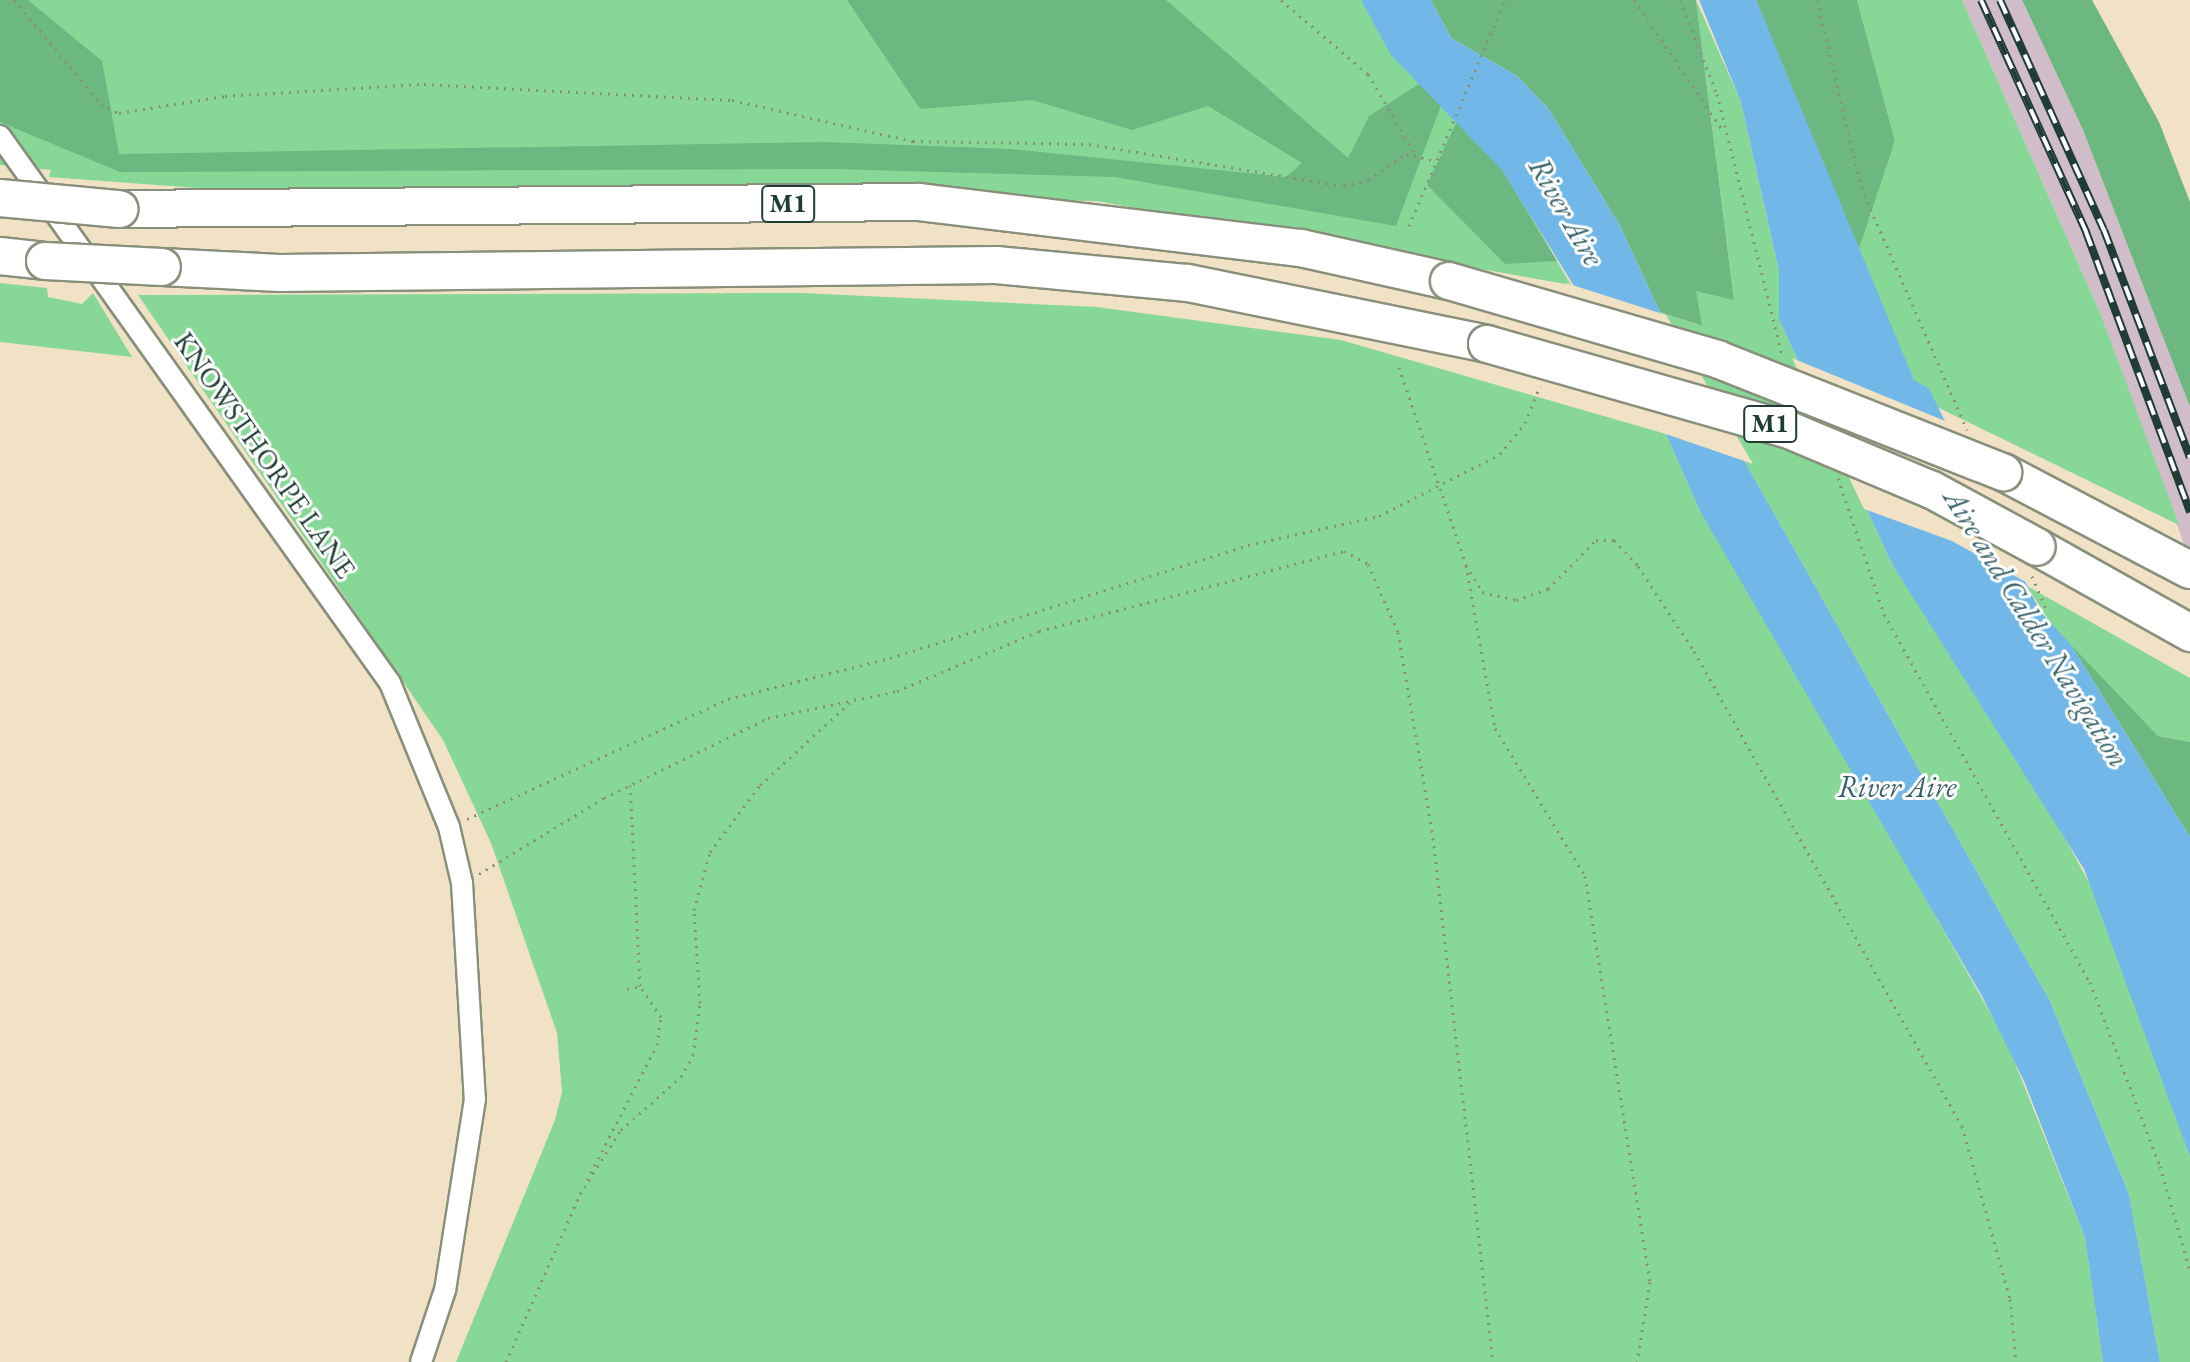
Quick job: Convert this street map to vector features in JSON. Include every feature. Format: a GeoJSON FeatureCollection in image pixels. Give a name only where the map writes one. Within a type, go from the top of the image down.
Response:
{"type":"FeatureCollection","features":[{"type":"Feature","properties":{"kind":"highway","name":"M1"},"geometry":{"type":"LineString","coordinates":[[0,198],[119,209],[919,202],[1301,248],[1449,281],[1717,359],[2003,472],[2190,570]]}},
{"type":"Feature","properties":{"kind":"highway","name":"M1"},"geometry":{"type":"LineString","coordinates":[[0,256],[279,273],[996,265],[1188,283],[1487,344],[1789,430],[1932,490],[2033,559],[2079,570],[2190,633]]}},
{"type":"Feature","properties":{"kind":"highway"},"geometry":{"type":"LineString","coordinates":[[2079,570],[2190,658]]}},
{"type":"Feature","properties":{"kind":"street","name":"KNOWSTHORPE LANE"},"geometry":{"type":"LineString","coordinates":[[0,136],[390,683],[449,827],[462,883],[475,1099],[445,1290],[421,1362]]}},
{"type":"Feature","properties":{"kind":"path"},"geometry":{"type":"LineString","coordinates":[[14,0],[101,104],[119,113],[225,96],[424,84],[732,100],[913,141],[1089,144],[1344,186],[1414,152]]}},
{"type":"Feature","properties":{"kind":"path"},"geometry":{"type":"LineString","coordinates":[[1281,0],[1368,74],[1414,152],[1431,160]]}},
{"type":"Feature","properties":{"kind":"path"},"geometry":{"type":"LineString","coordinates":[[1409,226],[1446,124],[1505,0]]}},
{"type":"Feature","properties":{"kind":"path"},"geometry":{"type":"LineString","coordinates":[[1634,0],[1726,135]]}},
{"type":"Feature","properties":{"kind":"path"},"geometry":{"type":"LineString","coordinates":[[1680,0],[1726,135],[1785,360]]}},
{"type":"Feature","properties":{"kind":"path"},"geometry":{"type":"LineString","coordinates":[[1817,0],[1861,187],[1973,443]]}},
{"type":"Feature","properties":{"kind":"path"},"geometry":{"type":"LineString","coordinates":[[1399,367],[1466,565],[1495,728],[1585,876],[1650,1282],[1637,1362]]}},
{"type":"Feature","properties":{"kind":"path"},"geometry":{"type":"LineString","coordinates":[[449,827],[728,699],[890,658],[1248,545],[1379,516],[1500,454],[1525,423],[1542,382]]}},
{"type":"Feature","properties":{"kind":"path"},"geometry":{"type":"LineString","coordinates":[[1835,472],[1884,614],[2079,959],[2160,1166],[2190,1271]]}},
{"type":"Feature","properties":{"kind":"path"},"geometry":{"type":"LineString","coordinates":[[1466,565],[1482,592],[1516,600],[1548,589],[1596,540],[1614,540],[1638,566],[1731,716],[1962,1126],[2010,1299],[2016,1362]]}},
{"type":"Feature","properties":{"kind":"path"},"geometry":{"type":"LineString","coordinates":[[462,883],[630,785],[768,718],[897,691],[1039,631],[1307,556],[1344,551],[1368,564],[1398,632],[1432,830],[1493,1362]]}},
{"type":"Feature","properties":{"kind":"path"},"geometry":{"type":"LineString","coordinates":[[2033,559],[2048,613]]}},
{"type":"Feature","properties":{"kind":"path"},"geometry":{"type":"LineString","coordinates":[[580,1194],[621,1130],[681,1077],[693,1055],[700,1003],[694,910],[710,852],[760,785],[855,698]]}},
{"type":"Feature","properties":{"kind":"path"},"geometry":{"type":"LineString","coordinates":[[506,1362],[580,1194],[657,1045],[661,1017],[640,986],[630,785]]}},
{"type":"Feature","properties":{"kind":"path"},"geometry":{"type":"LineString","coordinates":[[627,989],[640,986]]}},
{"type":"Feature","properties":{"kind":"shaded area"},"geometry":{"type":"Polygon","coordinates":[[[1962,0],[2022,0],[2083,130],[2190,407],[2190,561],[2101,315],[1962,0]]]}},
{"type":"Feature","properties":{"kind":"green space"},"geometry":{"type":"Polygon","coordinates":[[[0,0],[1405,0],[1571,285],[1096,201],[224,190],[49,177],[51,170],[0,165],[0,0]]]}},
{"type":"Feature","properties":{"kind":"green space"},"geometry":{"type":"Polygon","coordinates":[[[0,0],[28,0],[102,61],[119,154],[825,142],[1010,149],[1286,177],[1302,163],[1208,106],[1132,130],[1032,100],[920,109],[847,0],[1166,0],[1348,158],[1369,116],[1419,84],[1442,103],[1396,226],[1115,177],[834,169],[120,172],[0,122],[0,0]]]}},
{"type":"Feature","properties":{"kind":"green space"},"geometry":{"type":"Polygon","coordinates":[[[1431,0],[1696,0],[1734,300],[1696,291],[1702,326],[1660,312],[1619,224],[1548,108],[1517,76],[1451,38],[1431,0]]]}},
{"type":"Feature","properties":{"kind":"green space"},"geometry":{"type":"Polygon","coordinates":[[[1696,0],[1741,102],[1779,271],[1779,319],[1892,564],[2040,792],[2099,901],[2190,1157],[2190,1362],[2160,1362],[2129,1194],[2050,1001],[1660,312],[1701,326],[1695,290],[1734,299],[1696,0]]]}},
{"type":"Feature","properties":{"kind":"green space"},"geometry":{"type":"Polygon","coordinates":[[[1756,0],[1857,0],[1895,141],[1858,252],[1756,0]]]}},
{"type":"Feature","properties":{"kind":"green space"},"geometry":{"type":"Polygon","coordinates":[[[1857,0],[1962,0],[2101,315],[2179,525],[1937,407],[1914,380],[1858,252],[1895,141],[1857,0]]]}},
{"type":"Feature","properties":{"kind":"green space"},"geometry":{"type":"Polygon","coordinates":[[[2022,0],[2092,0],[2159,122],[2190,202],[2190,407],[2083,130],[2022,0]]]}},
{"type":"Feature","properties":{"kind":"green space"},"geometry":{"type":"Polygon","coordinates":[[[1459,117],[1502,170],[1557,261],[1505,264],[1427,185],[1459,117]]]}},
{"type":"Feature","properties":{"kind":"green space"},"geometry":{"type":"Polygon","coordinates":[[[0,283],[47,288],[48,297],[82,304],[93,293],[132,357],[0,342],[0,283]]]}},
{"type":"Feature","properties":{"kind":"green space"},"geometry":{"type":"Polygon","coordinates":[[[802,293],[1097,307],[1341,340],[1666,434],[1700,511],[1748,583],[2007,1043],[2085,1238],[2103,1362],[456,1362],[555,1120],[562,1092],[557,1033],[491,843],[443,740],[138,295],[802,293]]]}},
{"type":"Feature","properties":{"kind":"green space"},"geometry":{"type":"Polygon","coordinates":[[[2027,586],[2190,678],[2190,742],[2158,736],[2058,635],[2027,586]]]}},
{"type":"Feature","properties":{"kind":"green space"},"geometry":{"type":"Polygon","coordinates":[[[2071,645],[2158,736],[2190,742],[2190,837],[2071,645]]]}},
{"type":"Feature","properties":{"kind":"water","name":"River Aire"},"geometry":{"type":"Polygon","coordinates":[[[1361,0],[1431,0],[1451,38],[1517,76],[1548,108],[1619,224],[1660,312],[2050,1001],[2129,1194],[2160,1362],[2103,1362],[2085,1238],[2024,1081],[1982,996],[1700,511],[1666,434],[1502,170],[1391,55],[1361,0]]]}},
{"type":"Feature","properties":{"kind":"water","name":"Aire and Calder Navigation"},"geometry":{"type":"Polygon","coordinates":[[[1699,0],[1756,0],[1914,380],[1929,389],[2040,611],[2071,645],[2190,837],[2190,1157],[2084,869],[1892,564],[1779,319],[1779,271],[1741,102],[1699,0]]]}},
{"type":"Feature","properties":{"kind":"pier"},"geometry":{"type":"Polygon","coordinates":[[[1566,283],[1666,315],[1753,464],[1660,432],[1566,283]]]}},
{"type":"Feature","properties":{"kind":"pier"},"geometry":{"type":"Polygon","coordinates":[[[1792,358],[1950,423],[2031,585],[1952,541],[1864,509],[1792,358]]]}},
{"type":"Feature","properties":{"kind":"railway"},"geometry":{"type":"LineString","coordinates":[[1981,0],[2086,232],[2190,512]]}},
{"type":"Feature","properties":{"kind":"railway"},"geometry":{"type":"LineString","coordinates":[[2000,0],[2104,230],[2190,457]]}}]}
